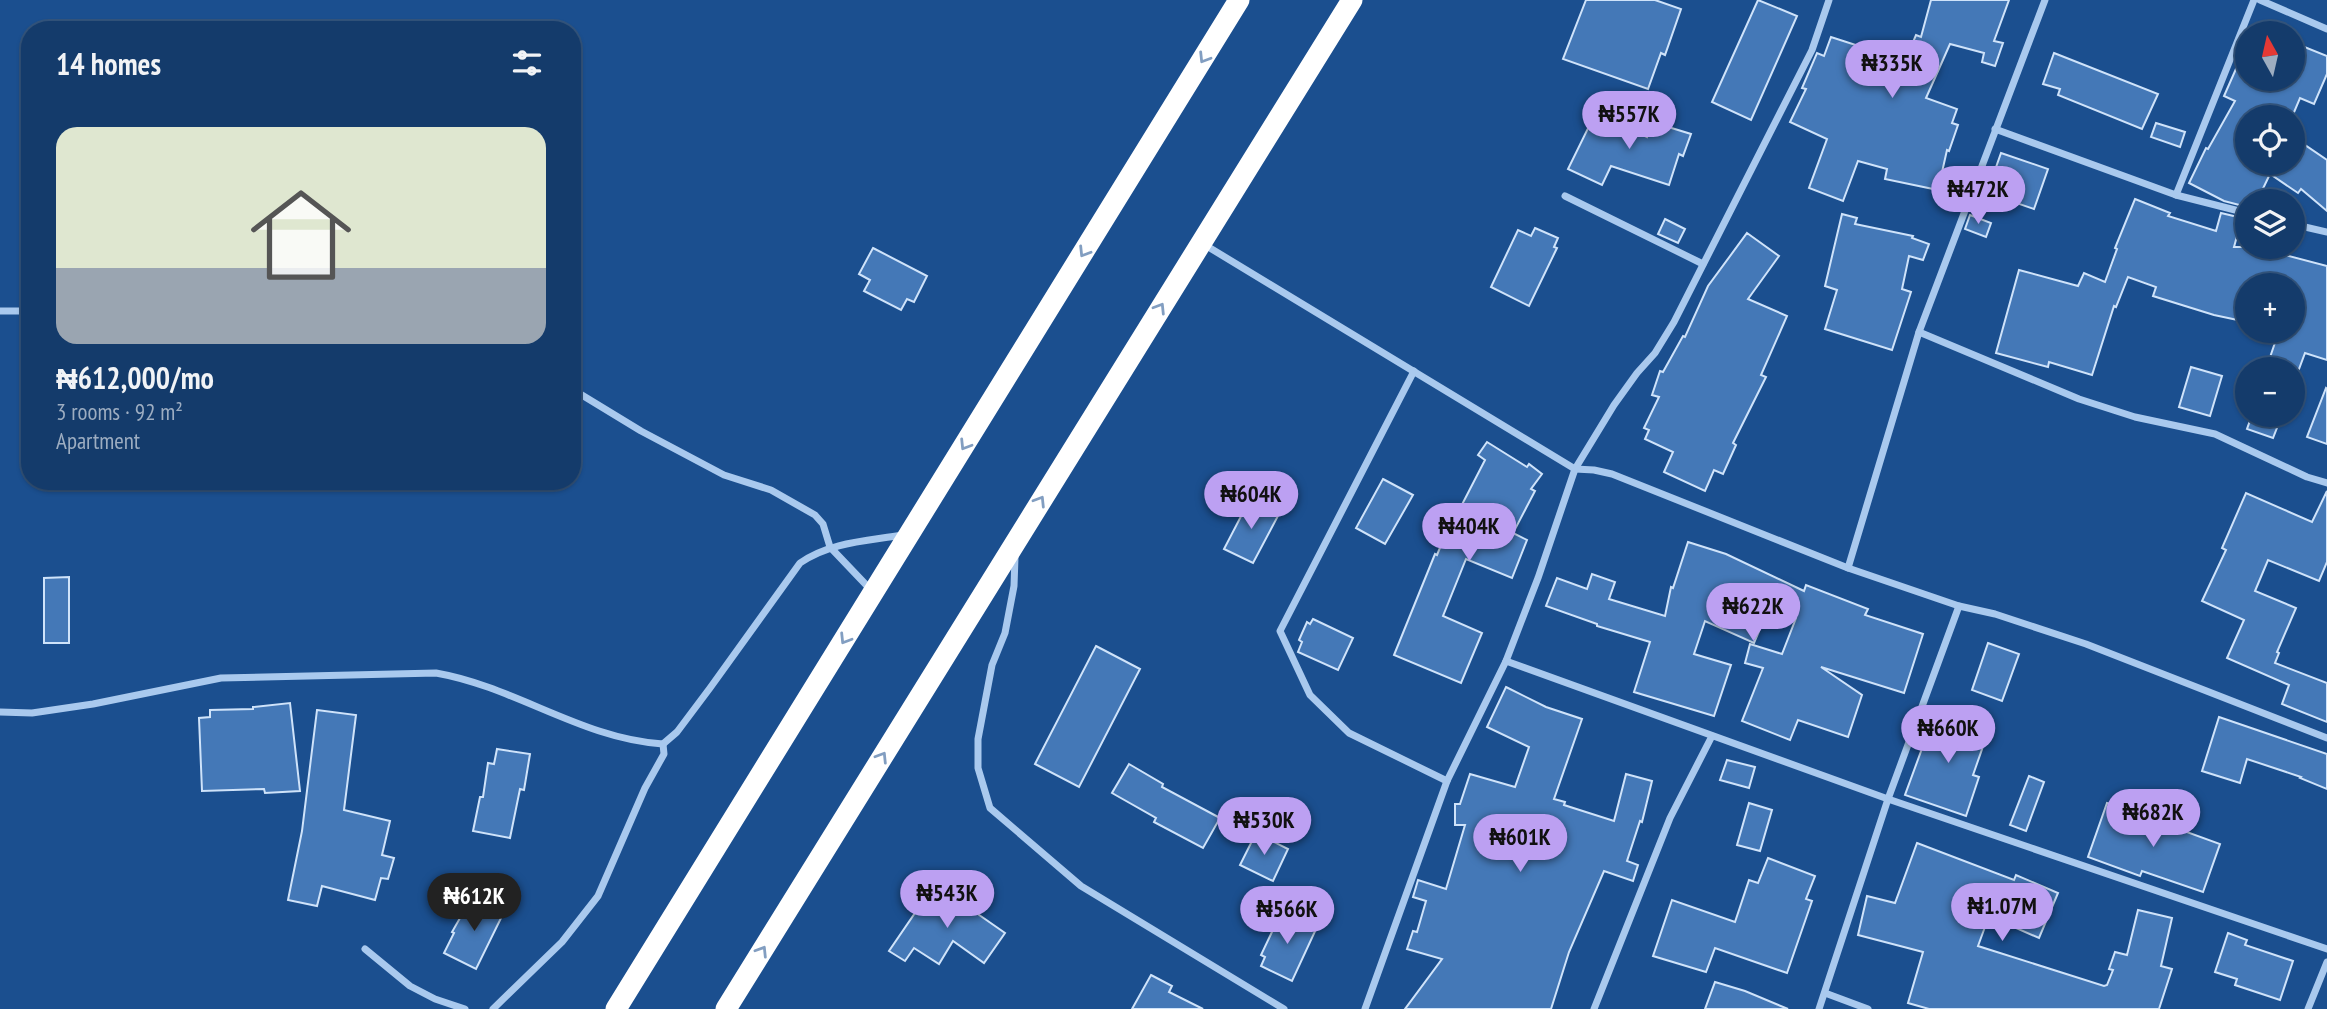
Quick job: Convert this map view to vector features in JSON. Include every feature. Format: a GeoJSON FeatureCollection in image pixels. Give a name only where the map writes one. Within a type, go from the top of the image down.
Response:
{"type":"FeatureCollection","features":[{"type":"Feature","properties":{"kind":"highway"},"geometry":{"type":"LineString","coordinates":[[616,1009],[1239,0]]}},
{"type":"Feature","properties":{"kind":"highway"},"geometry":{"type":"LineString","coordinates":[[726,1009],[1352,0]]}},
{"type":"Feature","properties":{"kind":"street"},"geometry":{"type":"LineString","coordinates":[[1365,1009],[1447,781],[1506,662],[1575,469],[1614,405],[1637,373],[1656,353],[1812,50],[1829,0]]}},
{"type":"Feature","properties":{"kind":"street"},"geometry":{"type":"LineString","coordinates":[[1848,568],[1919,332],[2045,0]]}},
{"type":"Feature","properties":{"kind":"street"},"geometry":{"type":"LineString","coordinates":[[2176,195],[2254,0]]}},
{"type":"Feature","properties":{"kind":"street"},"geometry":{"type":"LineString","coordinates":[[2260,0],[2327,29]]}},
{"type":"Feature","properties":{"kind":"street"},"geometry":{"type":"LineString","coordinates":[[1995,129],[2176,195],[2235,210]]}},
{"type":"Feature","properties":{"kind":"street"},"geometry":{"type":"LineString","coordinates":[[1565,197],[1703,264]]}},
{"type":"Feature","properties":{"kind":"street"},"geometry":{"type":"LineString","coordinates":[[2305,227],[2327,232]]}},
{"type":"Feature","properties":{"kind":"street"},"geometry":{"type":"LineString","coordinates":[[1201,243],[1575,469],[1612,474],[1848,568],[1959,606],[1996,614],[2086,644],[2327,738]]}},
{"type":"Feature","properties":{"kind":"street"},"geometry":{"type":"LineString","coordinates":[[0,311],[21,311]]}},
{"type":"Feature","properties":{"kind":"street"},"geometry":{"type":"LineString","coordinates":[[1919,332],[2080,399],[2135,417],[2215,434],[2307,477],[2327,483]]}},
{"type":"Feature","properties":{"kind":"street"},"geometry":{"type":"LineString","coordinates":[[1414,370],[1280,632],[1310,695],[1349,733],[1447,781]]}},
{"type":"Feature","properties":{"kind":"street"},"geometry":{"type":"LineString","coordinates":[[581,394],[641,431],[724,475],[772,490],[815,515],[823,524],[830,547],[874,593]]}},
{"type":"Feature","properties":{"kind":"street"},"geometry":{"type":"LineString","coordinates":[[0,712],[32,713],[93,704],[221,678],[436,673],[465,678],[498,689],[592,730],[640,743],[663,744],[677,732],[800,562],[815,552],[830,547],[910,534]]}},
{"type":"Feature","properties":{"kind":"street"},"geometry":{"type":"LineString","coordinates":[[1016,541],[1014,586],[1005,634],[992,665],[978,739],[978,768],[990,808],[1081,886],[1284,1009]]}},
{"type":"Feature","properties":{"kind":"street"},"geometry":{"type":"LineString","coordinates":[[1819,1009],[1888,799],[1959,606]]}},
{"type":"Feature","properties":{"kind":"street"},"geometry":{"type":"LineString","coordinates":[[1506,662],[1888,799],[2327,949]]}},
{"type":"Feature","properties":{"kind":"street"},"geometry":{"type":"LineString","coordinates":[[1594,1009],[1670,817],[1712,736]]}},
{"type":"Feature","properties":{"kind":"street"},"geometry":{"type":"LineString","coordinates":[[493,1009],[562,942],[598,895],[645,788],[658,768],[664,754],[663,744]]}},
{"type":"Feature","properties":{"kind":"street"},"geometry":{"type":"LineString","coordinates":[[365,949],[410,986],[435,999],[465,1009]]}},
{"type":"Feature","properties":{"kind":"street"},"geometry":{"type":"LineString","coordinates":[[2308,1009],[2327,962]]}},
{"type":"Feature","properties":{"kind":"street"},"geometry":{"type":"LineString","coordinates":[[1825,993],[1868,1009]]}},
{"type":"Feature","properties":{"kind":"building"},"geometry":{"type":"Polygon","coordinates":[[[1586,0],[1655,0],[1681,9],[1665,55],[1661,53],[1648,89],[1563,59],[1586,0]]]}},
{"type":"Feature","properties":{"kind":"building"},"geometry":{"type":"Polygon","coordinates":[[[1758,0],[1797,16],[1751,120],[1712,102],[1758,0]]]}},
{"type":"Feature","properties":{"kind":"building"},"geometry":{"type":"Polygon","coordinates":[[[1931,0],[2009,0],[1994,41],[2003,43],[1995,66],[1982,62],[1984,53],[1950,44],[1926,98],[1957,109],[1952,123],[1958,125],[1949,151],[1947,150],[1938,190],[1885,179],[1887,169],[1858,161],[1843,201],[1809,188],[1827,139],[1790,122],[1806,89],[1802,88],[1817,53],[1824,56],[1831,37],[1905,61],[1916,35],[1921,37],[1931,0]]]}},
{"type":"Feature","properties":{"kind":"building"},"geometry":{"type":"Polygon","coordinates":[[[2305,47],[2327,56],[2327,74],[2314,104],[2300,98],[2297,105],[2235,105],[2235,175],[2270,175],[2263,189],[2235,189],[2235,204],[2189,183],[2206,148],[2208,149],[2235,101],[2224,96],[2235,71],[2235,91],[2305,91],[2305,47]]]}},
{"type":"Feature","properties":{"kind":"building"},"geometry":{"type":"Polygon","coordinates":[[[2054,53],[2158,94],[2142,129],[2058,95],[2060,89],[2043,84],[2054,53]]]}},
{"type":"Feature","properties":{"kind":"building"},"geometry":{"type":"Polygon","coordinates":[[[1596,112],[1647,137],[1652,122],[1691,134],[1683,156],[1679,154],[1669,185],[1611,166],[1602,185],[1568,169],[1596,112]]]}},
{"type":"Feature","properties":{"kind":"building"},"geometry":{"type":"Polygon","coordinates":[[[2156,123],[2185,132],[2180,147],[2151,137],[2156,123]]]}},
{"type":"Feature","properties":{"kind":"building"},"geometry":{"type":"Polygon","coordinates":[[[2305,145],[2327,160],[2327,211],[2305,192],[2305,189],[2292,189],[2271,175],[2305,175],[2305,145]]]}},
{"type":"Feature","properties":{"kind":"building"},"geometry":{"type":"Polygon","coordinates":[[[2001,153],[2048,169],[2034,209],[1987,193],[2001,153]]]}},
{"type":"Feature","properties":{"kind":"building"},"geometry":{"type":"Polygon","coordinates":[[[2135,199],[2170,213],[2168,216],[2216,231],[2221,213],[2235,216],[2235,259],[2300,259],[2327,266],[2327,360],[2305,353],[2304,357],[2270,357],[2275,343],[2305,343],[2305,273],[2235,273],[2235,319],[2153,296],[2156,287],[2128,277],[2116,307],[2114,306],[2092,375],[2049,362],[2048,367],[1996,353],[2019,270],[2078,286],[2084,273],[2105,282],[2117,249],[2115,248],[2135,199]]]}},
{"type":"Feature","properties":{"kind":"building"},"geometry":{"type":"Polygon","coordinates":[[[1842,214],[1857,218],[1855,224],[1913,236],[1912,238],[1929,244],[1923,260],[1909,256],[1902,289],[1911,292],[1892,350],[1825,329],[1837,290],[1825,286],[1842,214]]]}},
{"type":"Feature","properties":{"kind":"building"},"geometry":{"type":"Polygon","coordinates":[[[1970,215],[1991,223],[1986,237],[1965,229],[1970,215]]]}},
{"type":"Feature","properties":{"kind":"building"},"geometry":{"type":"Polygon","coordinates":[[[1665,219],[1685,229],[1678,243],[1658,234],[1665,219]]]}},
{"type":"Feature","properties":{"kind":"building"},"geometry":{"type":"Polygon","coordinates":[[[1535,228],[1558,238],[1554,247],[1557,248],[1529,306],[1491,287],[1518,230],[1531,236],[1535,228]]]}},
{"type":"Feature","properties":{"kind":"building"},"geometry":{"type":"Polygon","coordinates":[[[1747,233],[1779,256],[1748,299],[1787,316],[1761,375],[1766,377],[1733,443],[1736,445],[1723,474],[1714,470],[1705,491],[1664,472],[1673,452],[1645,439],[1649,430],[1644,428],[1659,397],[1652,395],[1660,371],[1663,372],[1683,336],[1685,337],[1708,286],[1747,233]]]}},
{"type":"Feature","properties":{"kind":"building"},"geometry":{"type":"Polygon","coordinates":[[[873,248],[927,276],[914,302],[907,299],[901,310],[864,291],[870,280],[859,274],[873,248]]]}},
{"type":"Feature","properties":{"kind":"building"},"geometry":{"type":"Polygon","coordinates":[[[2191,367],[2222,376],[2210,416],[2179,407],[2191,367]]]}},
{"type":"Feature","properties":{"kind":"building"},"geometry":{"type":"Polygon","coordinates":[[[2327,389],[2327,444],[2307,437],[2327,389]]]}},
{"type":"Feature","properties":{"kind":"building"},"geometry":{"type":"Polygon","coordinates":[[[2248,427],[2277,427],[2273,438],[2247,429],[2248,427]]]}},
{"type":"Feature","properties":{"kind":"building"},"geometry":{"type":"Polygon","coordinates":[[[1487,442],[1527,467],[1529,464],[1542,474],[1531,489],[1535,491],[1513,533],[1527,540],[1512,578],[1466,559],[1443,616],[1482,633],[1461,683],[1394,655],[1435,554],[1437,555],[1451,521],[1453,522],[1485,460],[1478,455],[1487,442]]]}},
{"type":"Feature","properties":{"kind":"building"},"geometry":{"type":"Polygon","coordinates":[[[1383,479],[1413,495],[1385,544],[1356,528],[1383,479]]]}},
{"type":"Feature","properties":{"kind":"building"},"geometry":{"type":"Polygon","coordinates":[[[2327,491],[2327,562],[2319,581],[2268,560],[2255,591],[2296,608],[2275,663],[2327,683],[2327,722],[2282,704],[2289,685],[2227,658],[2244,620],[2202,601],[2226,550],[2222,548],[2246,493],[2312,522],[2327,491]]]}},
{"type":"Feature","properties":{"kind":"building"},"geometry":{"type":"Polygon","coordinates":[[[1250,499],[1279,514],[1253,563],[1224,549],[1250,499]]]}},
{"type":"Feature","properties":{"kind":"building"},"geometry":{"type":"Polygon","coordinates":[[[1688,542],[1726,554],[1804,591],[1806,585],[1868,609],[1865,615],[1923,634],[1904,693],[1821,667],[1862,695],[1848,737],[1798,720],[1790,740],[1742,721],[1763,668],[1745,663],[1750,644],[1782,654],[1796,618],[1769,608],[1754,643],[1705,621],[1694,654],[1731,665],[1714,716],[1634,692],[1650,642],[1597,626],[1546,606],[1557,578],[1587,589],[1592,574],[1615,582],[1609,599],[1665,616],[1671,587],[1673,588],[1688,542]]]}},
{"type":"Feature","properties":{"kind":"building"},"geometry":{"type":"Polygon","coordinates":[[[69,577],[69,643],[44,643],[44,578],[69,577]]]}},
{"type":"Feature","properties":{"kind":"building"},"geometry":{"type":"Polygon","coordinates":[[[1313,619],[1353,638],[1338,670],[1298,652],[1302,642],[1299,640],[1307,622],[1310,624],[1313,619]]]}},
{"type":"Feature","properties":{"kind":"building"},"geometry":{"type":"Polygon","coordinates":[[[1988,643],[2019,654],[2002,701],[1972,690],[1988,643]]]}},
{"type":"Feature","properties":{"kind":"building"},"geometry":{"type":"Polygon","coordinates":[[[1096,646],[1140,669],[1079,787],[1035,764],[1096,646]]]}},
{"type":"Feature","properties":{"kind":"building"},"geometry":{"type":"Polygon","coordinates":[[[1506,687],[1546,707],[1582,719],[1554,799],[1565,802],[1564,805],[1614,821],[1626,774],[1652,781],[1642,822],[1640,821],[1627,861],[1638,865],[1633,881],[1604,871],[1569,952],[1551,1009],[1405,1009],[1442,959],[1407,949],[1413,931],[1417,932],[1426,901],[1413,897],[1418,880],[1446,889],[1465,825],[1455,825],[1455,804],[1460,804],[1470,774],[1515,787],[1529,747],[1487,727],[1506,687]]]}},
{"type":"Feature","properties":{"kind":"building"},"geometry":{"type":"Polygon","coordinates":[[[290,703],[300,791],[202,791],[199,718],[210,717],[210,710],[253,709],[290,703]]]}},
{"type":"Feature","properties":{"kind":"building"},"geometry":{"type":"Polygon","coordinates":[[[317,710],[356,715],[344,810],[390,821],[382,855],[394,858],[388,879],[381,878],[375,900],[322,886],[317,906],[288,900],[302,831],[317,710]]]}},
{"type":"Feature","properties":{"kind":"building"},"geometry":{"type":"Polygon","coordinates":[[[1935,713],[1988,732],[1973,775],[1979,777],[1966,816],[1905,795],[1935,713]]]}},
{"type":"Feature","properties":{"kind":"building"},"geometry":{"type":"Polygon","coordinates":[[[2219,717],[2327,754],[2327,789],[2301,777],[2247,759],[2240,783],[2202,771],[2219,717]]]}},
{"type":"Feature","properties":{"kind":"building"},"geometry":{"type":"Polygon","coordinates":[[[497,749],[530,754],[524,790],[520,789],[510,838],[473,831],[480,797],[483,797],[488,763],[494,764],[497,749]]]}},
{"type":"Feature","properties":{"kind":"building"},"geometry":{"type":"Polygon","coordinates":[[[1727,760],[1755,767],[1749,788],[1720,780],[1727,760]]]}},
{"type":"Feature","properties":{"kind":"building"},"geometry":{"type":"Polygon","coordinates":[[[1129,764],[1163,784],[1162,787],[1220,818],[1203,848],[1154,822],[1156,818],[1112,793],[1129,764]]]}},
{"type":"Feature","properties":{"kind":"building"},"geometry":{"type":"Polygon","coordinates":[[[2029,776],[2044,782],[2026,831],[2010,825],[2029,776]]]}},
{"type":"Feature","properties":{"kind":"building"},"geometry":{"type":"Polygon","coordinates":[[[1749,803],[1772,810],[1760,851],[1737,845],[1749,803]]]}},
{"type":"Feature","properties":{"kind":"building"},"geometry":{"type":"Polygon","coordinates":[[[2107,803],[2220,844],[2203,892],[2142,871],[2140,876],[2088,857],[2107,803]]]}},
{"type":"Feature","properties":{"kind":"building"},"geometry":{"type":"Polygon","coordinates":[[[1256,833],[1288,849],[1273,881],[1240,865],[1256,833]]]}},
{"type":"Feature","properties":{"kind":"building"},"geometry":{"type":"Polygon","coordinates":[[[1917,843],[2014,880],[2016,875],[2058,893],[2039,938],[1989,916],[1978,946],[2104,986],[2107,985],[2113,970],[2109,969],[2115,952],[2127,955],[2138,910],[2172,918],[2161,966],[2172,969],[2159,1009],[1929,1009],[1908,1003],[1923,952],[1858,935],[1867,896],[1895,903],[1917,843]]]}},
{"type":"Feature","properties":{"kind":"building"},"geometry":{"type":"Polygon","coordinates":[[[1768,858],[1815,876],[1806,899],[1812,901],[1787,973],[1715,948],[1706,972],[1653,956],[1672,900],[1735,922],[1749,880],[1758,883],[1768,858]]]}},
{"type":"Feature","properties":{"kind":"building"},"geometry":{"type":"Polygon","coordinates":[[[939,887],[1005,933],[984,963],[953,941],[939,964],[914,948],[905,961],[889,951],[928,894],[932,897],[939,887]]]}},
{"type":"Feature","properties":{"kind":"building"},"geometry":{"type":"Polygon","coordinates":[[[472,897],[504,912],[476,969],[444,953],[454,933],[452,932],[472,897]]]}},
{"type":"Feature","properties":{"kind":"building"},"geometry":{"type":"Polygon","coordinates":[[[1281,913],[1317,927],[1292,981],[1261,966],[1265,957],[1261,955],[1281,913]]]}},
{"type":"Feature","properties":{"kind":"building"},"geometry":{"type":"Polygon","coordinates":[[[2228,933],[2247,940],[2245,945],[2293,961],[2280,1000],[2235,985],[2237,979],[2215,972],[2228,933]]]}},
{"type":"Feature","properties":{"kind":"building"},"geometry":{"type":"Polygon","coordinates":[[[1151,975],[1172,986],[1169,992],[1203,1009],[1132,1009],[1151,975]]]}},
{"type":"Feature","properties":{"kind":"building"},"geometry":{"type":"Polygon","coordinates":[[[1715,982],[1745,991],[1788,1009],[1705,1009],[1715,982]]]}}]}
